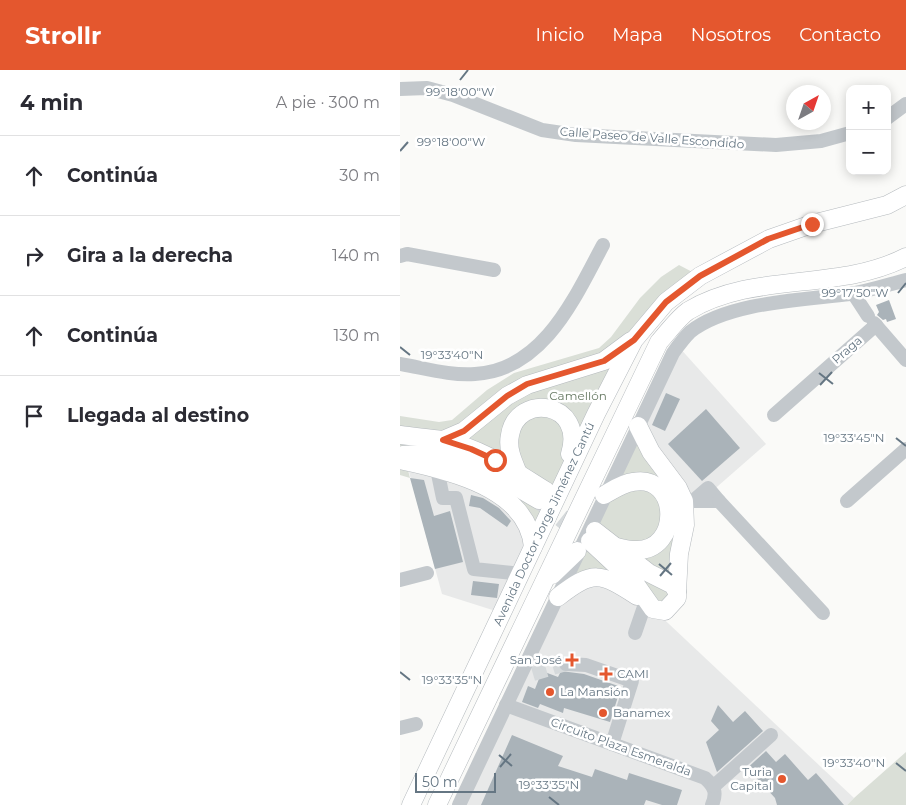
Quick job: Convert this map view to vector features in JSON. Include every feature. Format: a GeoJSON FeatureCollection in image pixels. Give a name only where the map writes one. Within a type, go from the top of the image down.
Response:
{"type":"FeatureCollection","features":[{"type":"Feature","properties":{"kind":"main road","name":"Avenida Doctor Jorge Jiménez Cantú"},"geometry":{"type":"LineString","coordinates":[[411,805],[521,574],[532,547],[549,493],[634,340],[666,302],[700,276],[768,239],[812,224],[887,206],[906,195]]}},
{"type":"Feature","properties":{"kind":"main road","name":"Avenida Doctor Jorge Jiménez Cantú"},"geometry":{"type":"LineString","coordinates":[[437,805],[659,342],[686,312],[719,296],[754,288],[863,274],[906,257]]}},
{"type":"Feature","properties":{"kind":"main road"},"geometry":{"type":"LineString","coordinates":[[443,440],[464,431],[507,396],[527,384],[604,361],[634,340]]}},
{"type":"Feature","properties":{"kind":"main road"},"geometry":{"type":"LineString","coordinates":[[518,473],[510,451],[510,435],[518,417],[536,407],[555,409],[568,419],[574,433],[573,444],[549,493]]}},
{"type":"Feature","properties":{"kind":"main road"},"geometry":{"type":"LineString","coordinates":[[587,541],[634,582],[653,609],[666,611],[674,603],[677,592],[679,554],[688,501],[651,452],[638,426]]}},
{"type":"Feature","properties":{"kind":"main road"},"geometry":{"type":"LineString","coordinates":[[400,436],[443,440],[471,449],[518,473],[549,493]]}},
{"type":"Feature","properties":{"kind":"main road"},"geometry":{"type":"LineString","coordinates":[[400,456],[430,453],[459,459],[494,474],[549,493]]}},
{"type":"Feature","properties":{"kind":"main road"},"geometry":{"type":"LineString","coordinates":[[400,460],[436,468],[482,486],[510,503],[527,523],[532,547]]}},
{"type":"Feature","properties":{"kind":"main road"},"geometry":{"type":"LineString","coordinates":[[587,541],[636,550],[652,546],[666,532],[670,519],[670,508],[666,496],[653,484],[634,481],[604,495]]}},
{"type":"Feature","properties":{"kind":"main road"},"geometry":{"type":"LineString","coordinates":[[543,584],[587,541]]}},
{"type":"Feature","properties":{"kind":"main road"},"geometry":{"type":"LineString","coordinates":[[615,547],[649,572],[673,585],[677,592]]}},
{"type":"Feature","properties":{"kind":"main road"},"geometry":{"type":"LineString","coordinates":[[558,597],[579,580],[596,576],[611,579],[646,601]]}},
{"type":"Feature","properties":{"kind":"street","name":"Calle Paseo de Valle Escondido"},"geometry":{"type":"LineString","coordinates":[[400,89],[427,88],[453,95],[542,130],[576,135],[776,145],[821,141],[846,134]]}},
{"type":"Feature","properties":{"kind":"street"},"geometry":{"type":"LineString","coordinates":[[891,115],[906,104]]}},
{"type":"Feature","properties":{"kind":"street"},"geometry":{"type":"LineString","coordinates":[[400,364],[450,373],[475,374],[493,371],[516,362],[541,342],[562,319],[603,245]]}},
{"type":"Feature","properties":{"kind":"street"},"geometry":{"type":"LineString","coordinates":[[400,256],[408,254],[494,270]]}},
{"type":"Feature","properties":{"kind":"street"},"geometry":{"type":"LineString","coordinates":[[458,805],[587,541],[604,495],[673,353],[690,332],[713,319],[738,309],[853,293],[906,280]]}},
{"type":"Feature","properties":{"kind":"street"},"geometry":{"type":"LineString","coordinates":[[853,293],[872,322],[906,360]]}},
{"type":"Feature","properties":{"kind":"street","name":"Praga"},"geometry":{"type":"LineString","coordinates":[[774,415],[872,322]]}},
{"type":"Feature","properties":{"kind":"street"},"geometry":{"type":"LineString","coordinates":[[848,500],[906,448]]}},
{"type":"Feature","properties":{"kind":"street"},"geometry":{"type":"LineString","coordinates":[[436,468],[443,498],[456,498],[474,569],[521,574]]}},
{"type":"Feature","properties":{"kind":"street"},"geometry":{"type":"LineString","coordinates":[[688,501],[719,501],[823,613]]}},
{"type":"Feature","properties":{"kind":"street"},"geometry":{"type":"LineString","coordinates":[[400,580],[427,573]]}},
{"type":"Feature","properties":{"kind":"street"},"geometry":{"type":"LineString","coordinates":[[635,633],[646,601]]}},
{"type":"Feature","properties":{"kind":"street"},"geometry":{"type":"LineString","coordinates":[[566,664],[586,665],[632,682],[612,744]]}},
{"type":"Feature","properties":{"kind":"street"},"geometry":{"type":"LineString","coordinates":[[519,677],[533,674]]}},
{"type":"Feature","properties":{"kind":"street","name":"Circuito Plaza Esmeralda"},"geometry":{"type":"LineString","coordinates":[[506,705],[696,774],[705,778],[714,786]]}},
{"type":"Feature","properties":{"kind":"street"},"geometry":{"type":"LineString","coordinates":[[400,728],[416,724]]}},
{"type":"Feature","properties":{"kind":"street"},"geometry":{"type":"LineString","coordinates":[[712,805],[716,795],[714,786],[771,735]]}},
{"type":"Feature","properties":{"kind":"shaded area"},"geometry":{"type":"Polygon","coordinates":[[[678,346],[766,444],[686,514],[638,426],[678,346]]]}},
{"type":"Feature","properties":{"kind":"shaded area"},"geometry":{"type":"Polygon","coordinates":[[[406,461],[510,503],[533,547],[502,613],[442,594],[406,461]]]}},
{"type":"Feature","properties":{"kind":"shaded area"},"geometry":{"type":"Polygon","coordinates":[[[596,576],[653,609],[854,798],[847,805],[459,805],[558,597],[596,576]]]}},
{"type":"Feature","properties":{"kind":"green space","name":"Camellón"},"geometry":{"type":"Polygon","coordinates":[[[679,265],[700,276],[634,340],[533,547],[510,503],[406,462],[410,478],[400,475],[400,416],[439,422],[452,420],[487,390],[514,373],[599,348],[611,337],[640,298],[661,277],[679,265]]]}},
{"type":"Feature","properties":{"kind":"green space"},"geometry":{"type":"Polygon","coordinates":[[[638,426],[678,488],[670,608],[611,579],[558,597],[638,426]]]}},
{"type":"Feature","properties":{"kind":"green space"},"geometry":{"type":"Polygon","coordinates":[[[906,752],[906,805],[847,805],[854,798],[906,752]]]}},
{"type":"Feature","properties":{"kind":"building"},"geometry":{"type":"Polygon","coordinates":[[[889,300],[896,319],[887,322],[886,319],[883,320],[877,315],[879,312],[876,305],[889,300]]]}},
{"type":"Feature","properties":{"kind":"building"},"geometry":{"type":"Polygon","coordinates":[[[666,393],[680,399],[665,431],[652,425],[666,393]]]}},
{"type":"Feature","properties":{"kind":"building"},"geometry":{"type":"Polygon","coordinates":[[[706,409],[740,448],[702,481],[668,444],[706,409]]]}},
{"type":"Feature","properties":{"kind":"building"},"geometry":{"type":"Polygon","coordinates":[[[410,478],[424,480],[434,516],[450,511],[463,562],[435,569],[410,478]]]}},
{"type":"Feature","properties":{"kind":"building"},"geometry":{"type":"Polygon","coordinates":[[[471,495],[483,498],[499,508],[511,521],[507,527],[480,508],[469,506],[471,495]]]}},
{"type":"Feature","properties":{"kind":"building"},"geometry":{"type":"Polygon","coordinates":[[[473,581],[499,584],[497,598],[471,595],[473,581]]]}},
{"type":"Feature","properties":{"kind":"building"},"geometry":{"type":"Polygon","coordinates":[[[542,671],[558,677],[561,671],[584,674],[621,687],[610,722],[564,708],[563,713],[540,704],[538,708],[522,702],[528,686],[535,689],[542,671]]]}},
{"type":"Feature","properties":{"kind":"building"},"geometry":{"type":"Polygon","coordinates":[[[718,705],[733,722],[745,711],[763,731],[717,772],[706,742],[719,730],[711,721],[718,705]]]}},
{"type":"Feature","properties":{"kind":"building"},"geometry":{"type":"Polygon","coordinates":[[[512,735],[563,756],[558,766],[592,777],[595,769],[627,780],[629,773],[682,790],[677,805],[662,805],[646,800],[644,805],[481,805],[512,735]]]}},
{"type":"Feature","properties":{"kind":"building","name":"Turia Capital"},"geometry":{"type":"Polygon","coordinates":[[[766,751],[776,762],[785,754],[808,780],[816,773],[844,805],[777,805],[775,798],[754,775],[750,778],[744,771],[766,751]]]}},
{"type":"Feature","properties":{"kind":"tunnel"},"geometry":{"type":"LineString","coordinates":[[540,501],[590,541]]}},
{"type":"Feature","properties":{"kind":"tunnel"},"geometry":{"type":"LineString","coordinates":[[533,674],[566,664]]}},
{"type":"Feature","properties":{"kind":"place","name":"San José"},"geometry":{"type":"Point","coordinates":[572,660]}},
{"type":"Feature","properties":{"kind":"place","name":"CAMI"},"geometry":{"type":"Point","coordinates":[606,674]}},
{"type":"Feature","properties":{"kind":"place","name":"La Mansión"},"geometry":{"type":"Point","coordinates":[550,692]}},
{"type":"Feature","properties":{"kind":"place","name":"Banamex"},"geometry":{"type":"Point","coordinates":[603,713]}},
{"type":"Feature","properties":{"kind":"place","name":"Turia Capital"},"geometry":{"type":"Point","coordinates":[782,779]}},
{"type":"Feature","properties":{"kind":"route"},"geometry":{"type":"LineString","coordinates":[[495,460],[471,449],[443,440],[464,431],[507,396],[527,384],[604,361],[634,340],[666,302],[700,276],[768,239],[812,224]]}}]}
